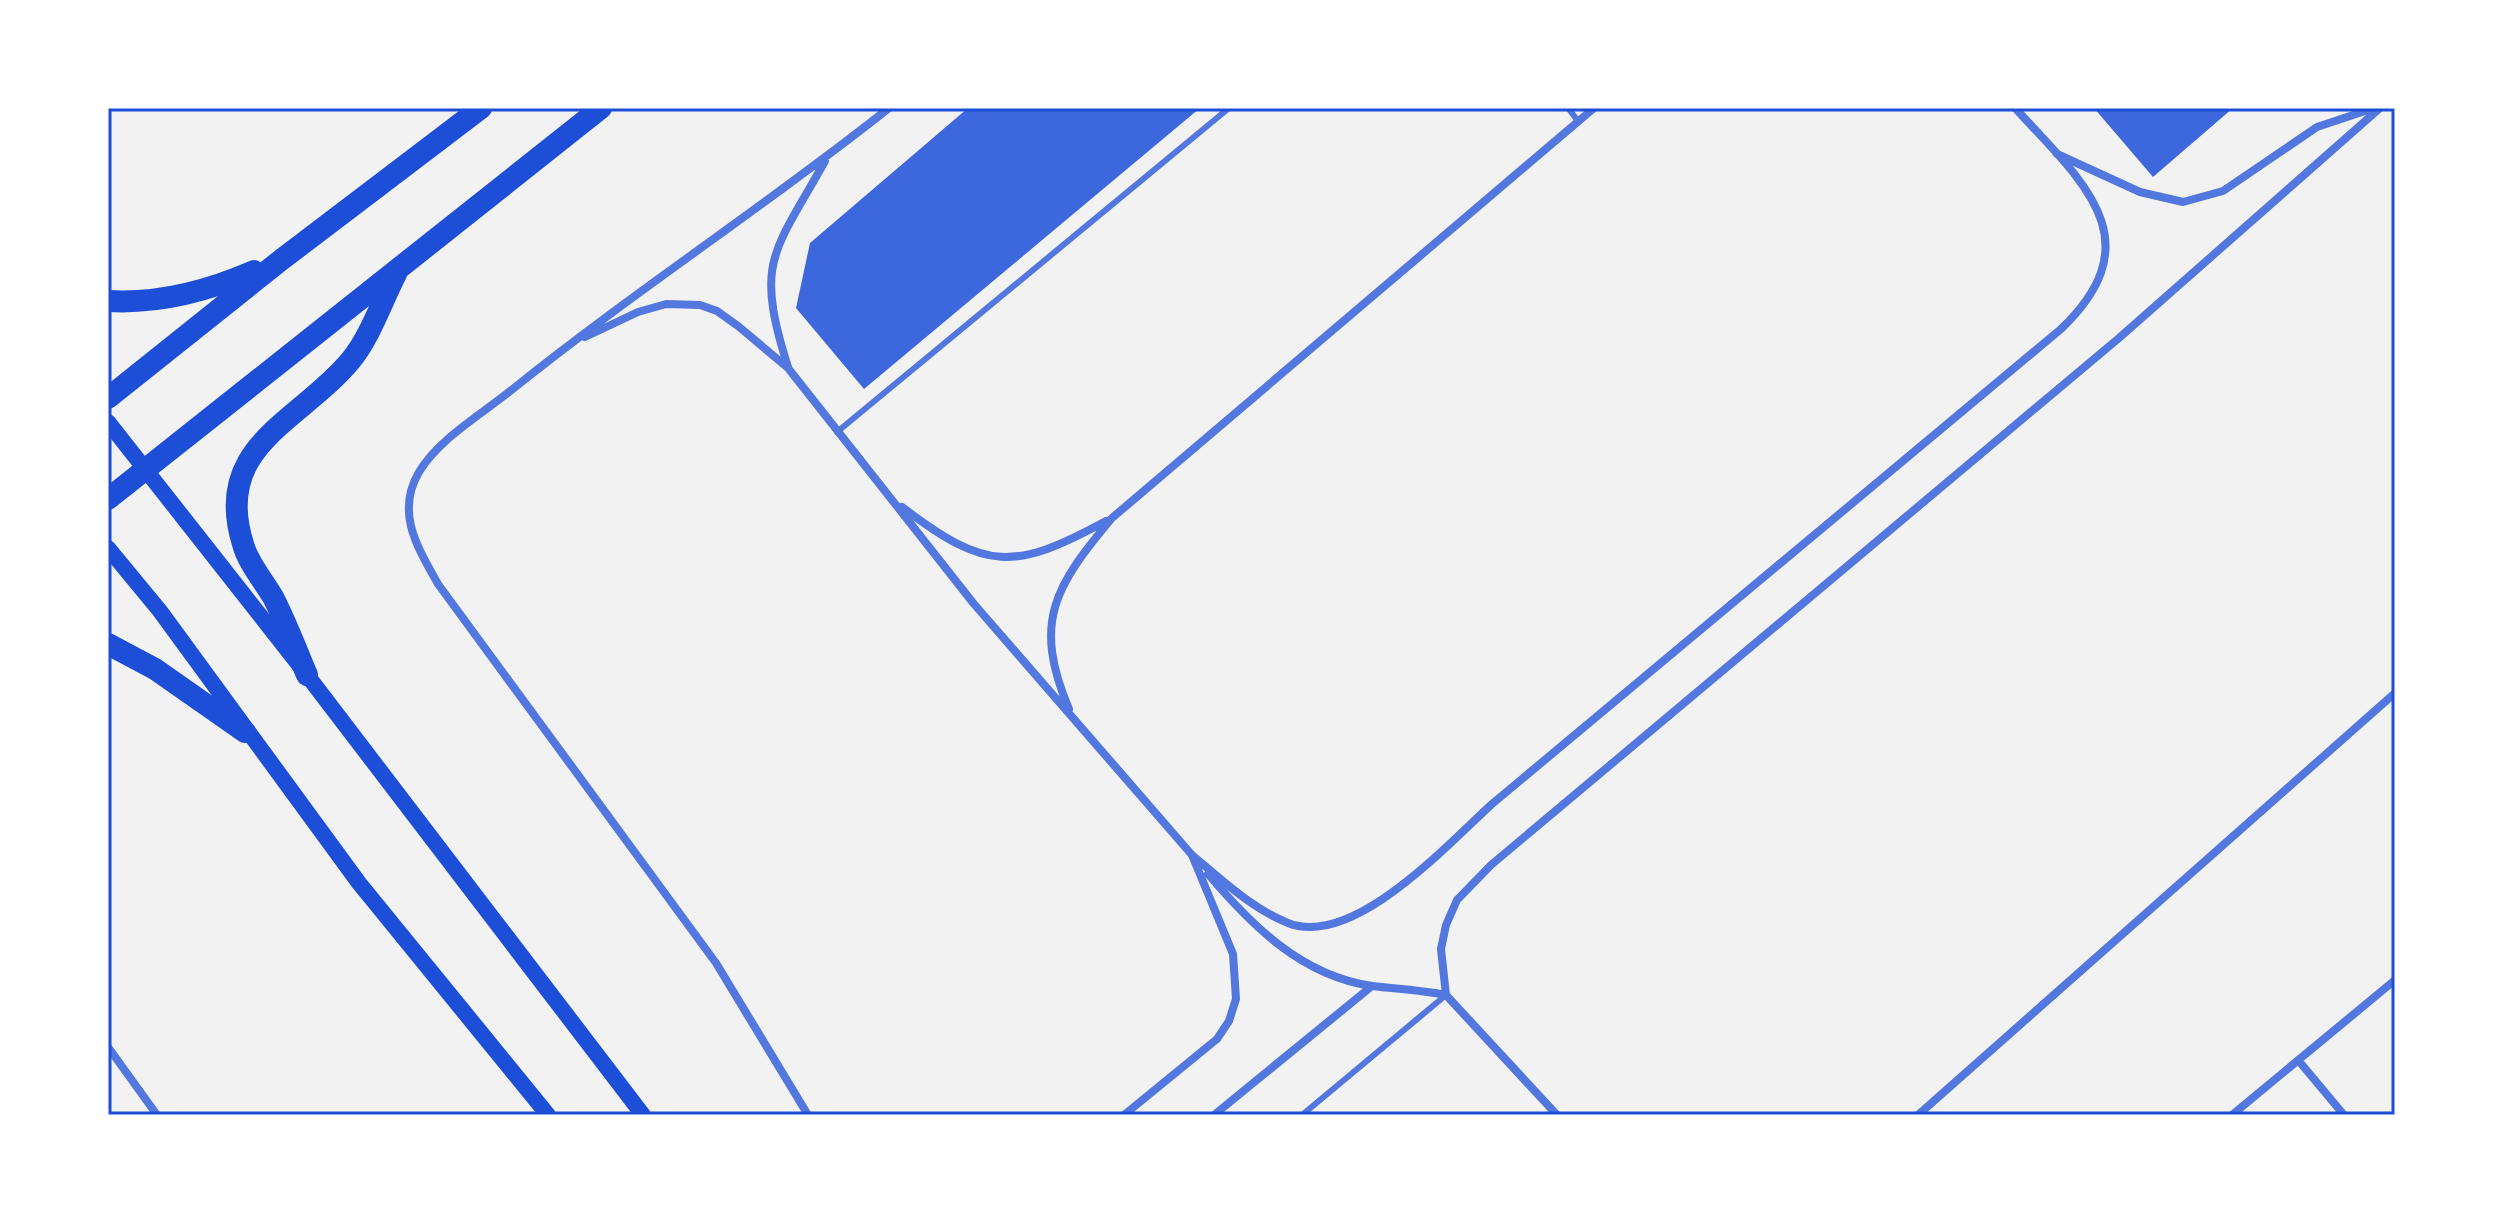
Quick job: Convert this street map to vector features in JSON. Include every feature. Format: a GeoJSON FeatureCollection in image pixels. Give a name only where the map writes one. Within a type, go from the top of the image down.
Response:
{"type":"FeatureCollection","features":[{"type":"Feature","properties":{"kind":"highway"},"geometry":{"type":"LineString","coordinates":[[108,398],[281,260],[481,108]]}},
{"type":"Feature","properties":{"kind":"highway"},"geometry":{"type":"LineString","coordinates":[[108,499],[601,108]]}},
{"type":"Feature","properties":{"kind":"highway"},"geometry":{"type":"LineString","coordinates":[[108,301],[130,303],[182,296],[281,260]]}},
{"type":"Feature","properties":{"kind":"highway"},"geometry":{"type":"LineString","coordinates":[[307,675],[273,598],[243,548],[234,504],[236,487],[243,469],[269,433],[351,360],[400,266]]}},
{"type":"Feature","properties":{"kind":"highway"},"geometry":{"type":"LineString","coordinates":[[108,644],[155,669],[245,732]]}},
{"type":"Feature","properties":{"kind":"main road"},"geometry":{"type":"LineString","coordinates":[[108,422],[307,675],[643,1115]]}},
{"type":"Feature","properties":{"kind":"main road"},"geometry":{"type":"LineString","coordinates":[[108,548],[160,611],[245,732],[359,883],[548,1115]]}},
{"type":"Feature","properties":{"kind":"street"},"geometry":{"type":"LineString","coordinates":[[808,1115],[716,963],[445,594],[408,523],[409,500],[419,472],[438,449],[566,346],[828,156],[889,108]]}},
{"type":"Feature","properties":{"kind":"street"},"geometry":{"type":"LineString","coordinates":[[1073,717],[1056,678],[1051,655],[1054,611],[1074,563],[1112,518],[1594,108]]}},
{"type":"Feature","properties":{"kind":"street"},"geometry":{"type":"LineString","coordinates":[[1192,855],[1240,895],[1268,913],[1310,928],[1329,926],[1359,914],[1423,866],[1492,804],[2004,379],[2078,313],[2104,270],[2106,228],[2095,205],[2015,108]]}},
{"type":"Feature","properties":{"kind":"street"},"geometry":{"type":"LineString","coordinates":[[2056,154],[2140,192],[2183,202],[2223,191],[2317,127],[2374,108]]}},
{"type":"Feature","properties":{"kind":"street"},"geometry":{"type":"LineString","coordinates":[[1446,995],[1441,949],[1446,925],[1457,900],[1491,865],[2119,338],[2380,108]]}},
{"type":"Feature","properties":{"kind":"street"},"geometry":{"type":"LineString","coordinates":[[788,368],[772,312],[769,272],[775,250],[828,156]]}},
{"type":"Feature","properties":{"kind":"street"},"geometry":{"type":"LineString","coordinates":[[566,346],[638,312],[681,303],[717,311],[788,368],[974,604],[1233,905],[1279,947],[1310,966],[1372,986],[1411,988],[1446,995],[1557,1115]]}},
{"type":"Feature","properties":{"kind":"street"},"geometry":{"type":"LineString","coordinates":[[892,499],[944,539],[995,558],[1020,558],[1047,551],[1112,518]]}},
{"type":"Feature","properties":{"kind":"street"},"geometry":{"type":"LineString","coordinates":[[1918,1115],[2395,693]]}},
{"type":"Feature","properties":{"kind":"street"},"geometry":{"type":"LineString","coordinates":[[1124,1115],[1217,1039],[1229,1021],[1236,999],[1233,954],[1192,855]]}},
{"type":"Feature","properties":{"kind":"street"},"geometry":{"type":"LineString","coordinates":[[2232,1115],[2395,980]]}},
{"type":"Feature","properties":{"kind":"street"},"geometry":{"type":"LineString","coordinates":[[1214,1115],[1372,986]]}},
{"type":"Feature","properties":{"kind":"street"},"geometry":{"type":"LineString","coordinates":[[108,1047],[157,1115]]}},
{"type":"Feature","properties":{"kind":"street"},"geometry":{"type":"LineString","coordinates":[[2298,1060],[2344,1115]]}},
{"type":"Feature","properties":{"kind":"lane"},"geometry":{"type":"LineString","coordinates":[[837,432],[1229,108]]}},
{"type":"Feature","properties":{"kind":"lane"},"geometry":{"type":"LineString","coordinates":[[1568,108],[1578,121]]}},
{"type":"Feature","properties":{"kind":"lane"},"geometry":{"type":"LineString","coordinates":[[1302,1115],[1446,995]]}},
{"type":"Feature","properties":{"kind":"building"},"geometry":{"type":"Polygon","coordinates":[[[968,108],[1200,108],[864,389],[796,308],[810,243],[968,108]]]}},
{"type":"Feature","properties":{"kind":"building"},"geometry":{"type":"Polygon","coordinates":[[[2094,108],[2233,108],[2153,177],[2094,108]]]}}]}
